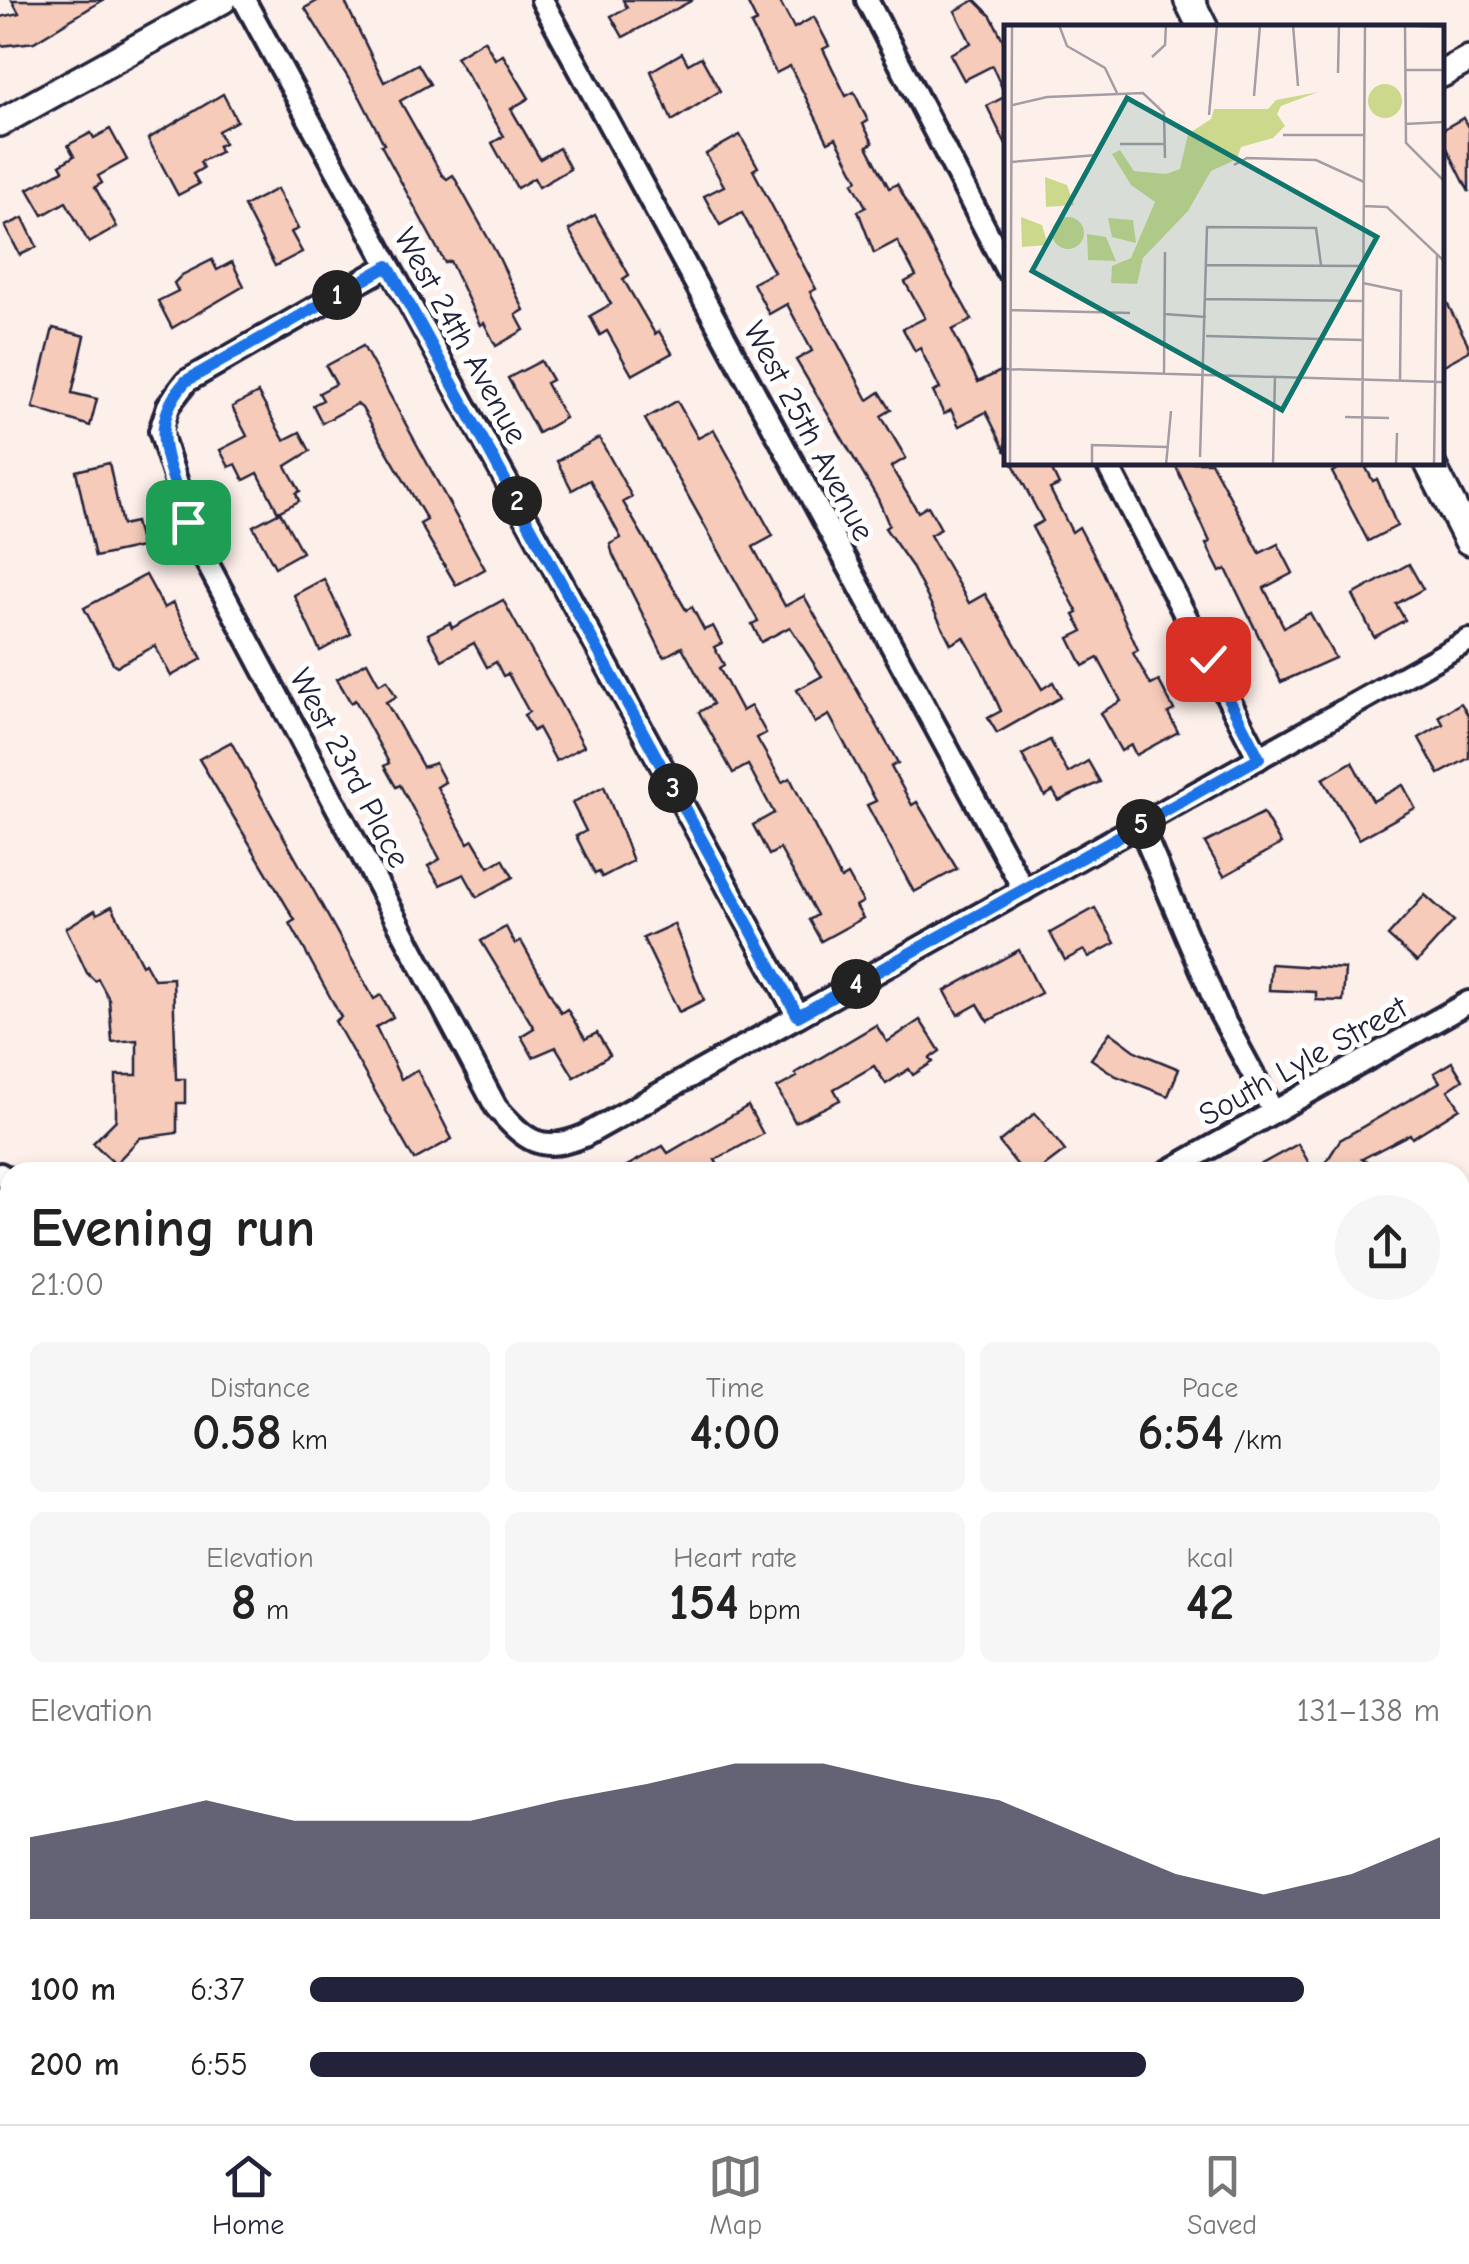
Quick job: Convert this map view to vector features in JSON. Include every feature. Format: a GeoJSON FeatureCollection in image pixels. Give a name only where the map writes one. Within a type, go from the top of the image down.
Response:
{"type":"FeatureCollection","features":[{"type":"Feature","properties":{"kind":"main road"},"geometry":{"type":"LineString","coordinates":[[1189,0],[1202,25]]}},
{"type":"Feature","properties":{"kind":"main road"},"geometry":{"type":"LineString","coordinates":[[1430,465],[1469,540]]}},
{"type":"Feature","properties":{"kind":"street"},"geometry":{"type":"LineString","coordinates":[[0,122],[223,0]]}},
{"type":"Feature","properties":{"kind":"street","name":"West 24th Avenue"},"geometry":{"type":"LineString","coordinates":[[244,0],[798,1016]]}},
{"type":"Feature","properties":{"kind":"street","name":"West 25th Avenue"},"geometry":{"type":"LineString","coordinates":[[542,0],[1024,890]]}},
{"type":"Feature","properties":{"kind":"street"},"geometry":{"type":"LineString","coordinates":[[867,0],[1004,265]]}},
{"type":"Feature","properties":{"kind":"street"},"geometry":{"type":"LineString","coordinates":[[1444,73],[1469,59]]}},
{"type":"Feature","properties":{"kind":"street","name":"West 23rd Place"},"geometry":{"type":"LineString","coordinates":[[388,266],[186,381],[168,406],[160,431],[197,544],[496,1107],[530,1140],[561,1146],[798,1016]]}},
{"type":"Feature","properties":{"kind":"street"},"geometry":{"type":"LineString","coordinates":[[1108,465],[1259,758]]}},
{"type":"Feature","properties":{"kind":"street"},"geometry":{"type":"LineString","coordinates":[[798,1016],[1469,640]]}},
{"type":"Feature","properties":{"kind":"street"},"geometry":{"type":"LineString","coordinates":[[1140,825],[1220,1012],[1273,1112]]}},
{"type":"Feature","properties":{"kind":"street","name":"South Lyle Street"},"geometry":{"type":"LineString","coordinates":[[1185,1162],[1469,1002]]}},
{"type":"Feature","properties":{"kind":"building"},"geometry":{"type":"Polygon","coordinates":[[[12,0],[103,0],[34,42],[0,46],[0,17],[19,13],[12,0]]]}},
{"type":"Feature","properties":{"kind":"building"},"geometry":{"type":"Polygon","coordinates":[[[319,0],[344,0],[384,82],[418,64],[430,84],[400,101],[442,175],[447,179],[453,175],[524,310],[516,315],[524,330],[496,346],[484,323],[480,325],[450,261],[445,263],[381,145],[384,144],[360,97],[305,8],[319,0]]]}},
{"type":"Feature","properties":{"kind":"building"},"geometry":{"type":"Polygon","coordinates":[[[623,0],[693,0],[623,37],[611,16],[627,8],[623,0]]]}},
{"type":"Feature","properties":{"kind":"building"},"geometry":{"type":"Polygon","coordinates":[[[746,0],[779,0],[794,28],[814,17],[829,46],[823,49],[846,96],[854,92],[868,121],[863,124],[873,143],[867,146],[889,188],[897,184],[972,320],[952,330],[978,382],[1001,371],[1004,448],[986,412],[959,426],[951,410],[944,414],[933,392],[940,389],[920,348],[915,351],[903,329],[925,318],[905,282],[916,276],[897,241],[874,253],[858,211],[866,207],[853,183],[858,180],[836,138],[828,142],[790,66],[776,73],[751,25],[757,22],[746,0]]]}},
{"type":"Feature","properties":{"kind":"building"},"geometry":{"type":"Polygon","coordinates":[[[975,0],[991,16],[1004,42],[1004,92],[992,66],[964,80],[950,54],[971,43],[955,11],[975,0]]]}},
{"type":"Feature","properties":{"kind":"building"},"geometry":{"type":"Polygon","coordinates":[[[484,40],[495,59],[503,55],[529,98],[511,109],[540,159],[559,148],[570,169],[539,187],[534,178],[517,188],[492,143],[504,136],[456,57],[484,40]]]}},
{"type":"Feature","properties":{"kind":"building"},"geometry":{"type":"Polygon","coordinates":[[[682,53],[688,64],[701,57],[720,91],[672,121],[651,71],[682,53]]]}},
{"type":"Feature","properties":{"kind":"building"},"geometry":{"type":"Polygon","coordinates":[[[223,94],[237,121],[218,131],[224,143],[218,146],[220,152],[200,162],[203,168],[193,174],[199,184],[178,195],[148,139],[223,94]]]}},
{"type":"Feature","properties":{"kind":"building"},"geometry":{"type":"Polygon","coordinates":[[[1004,97],[1004,141],[987,106],[1004,97]]]}},
{"type":"Feature","properties":{"kind":"building"},"geometry":{"type":"Polygon","coordinates":[[[1463,118],[1469,129],[1469,192],[1444,142],[1444,129],[1463,118]]]}},
{"type":"Feature","properties":{"kind":"building"},"geometry":{"type":"Polygon","coordinates":[[[110,129],[127,160],[98,176],[102,183],[95,187],[117,227],[89,243],[66,202],[43,215],[28,189],[63,170],[60,165],[74,156],[68,145],[91,133],[94,138],[110,129]]]}},
{"type":"Feature","properties":{"kind":"building"},"geometry":{"type":"Polygon","coordinates":[[[740,135],[758,167],[753,170],[816,289],[810,292],[868,400],[880,392],[891,410],[881,416],[906,458],[891,467],[918,512],[928,506],[941,529],[930,535],[969,603],[985,594],[1042,689],[1053,682],[1061,697],[997,733],[988,718],[1001,711],[982,669],[964,637],[951,644],[911,565],[885,528],[889,525],[878,499],[796,360],[812,351],[787,304],[769,314],[753,283],[774,272],[742,213],[720,225],[704,196],[724,186],[706,154],[740,135]]]}},
{"type":"Feature","properties":{"kind":"building"},"geometry":{"type":"Polygon","coordinates":[[[277,189],[298,229],[291,232],[302,252],[275,266],[244,206],[277,189]]]}},
{"type":"Feature","properties":{"kind":"building"},"geometry":{"type":"Polygon","coordinates":[[[595,215],[629,275],[623,279],[655,334],[659,331],[672,353],[632,375],[607,331],[600,335],[590,316],[611,304],[569,230],[595,215]]]}},
{"type":"Feature","properties":{"kind":"building"},"geometry":{"type":"Polygon","coordinates":[[[23,218],[37,247],[20,255],[5,226],[23,218]]]}},
{"type":"Feature","properties":{"kind":"building"},"geometry":{"type":"Polygon","coordinates":[[[212,260],[217,270],[232,262],[244,286],[172,328],[158,301],[178,291],[174,283],[182,275],[212,260]]]}},
{"type":"Feature","properties":{"kind":"building"},"geometry":{"type":"Polygon","coordinates":[[[1444,297],[1469,346],[1469,351],[1444,365],[1444,297]]]}},
{"type":"Feature","properties":{"kind":"building"},"geometry":{"type":"Polygon","coordinates":[[[53,328],[85,336],[72,393],[97,399],[90,426],[33,408],[53,328]]]}},
{"type":"Feature","properties":{"kind":"building"},"geometry":{"type":"Polygon","coordinates":[[[363,346],[485,569],[456,585],[420,524],[427,520],[362,408],[357,404],[322,423],[313,405],[323,400],[319,393],[336,384],[326,366],[363,346]]]}},
{"type":"Feature","properties":{"kind":"building"},"geometry":{"type":"Polygon","coordinates":[[[541,361],[552,380],[546,383],[565,418],[538,433],[508,378],[541,361]]]}},
{"type":"Feature","properties":{"kind":"building"},"geometry":{"type":"Polygon","coordinates":[[[258,393],[284,440],[300,432],[310,451],[286,466],[300,491],[296,493],[299,501],[278,512],[258,473],[244,480],[236,464],[229,467],[220,450],[247,436],[232,407],[258,393]]]}},
{"type":"Feature","properties":{"kind":"building"},"geometry":{"type":"Polygon","coordinates":[[[677,401],[698,438],[714,430],[773,536],[753,547],[785,606],[804,596],[898,763],[891,767],[912,805],[917,802],[957,869],[914,892],[867,805],[876,801],[829,715],[815,723],[797,690],[822,676],[790,627],[761,642],[752,624],[758,621],[645,419],[677,401]]]}},
{"type":"Feature","properties":{"kind":"building"},"geometry":{"type":"Polygon","coordinates":[[[599,438],[632,497],[623,502],[686,610],[692,607],[704,630],[713,626],[722,643],[714,647],[724,665],[719,668],[742,711],[751,706],[766,733],[757,738],[782,782],[790,778],[841,879],[848,875],[863,902],[856,906],[863,918],[821,941],[809,920],[817,915],[780,849],[769,855],[753,825],[774,813],[748,765],[733,773],[699,712],[713,704],[682,647],[664,657],[613,555],[610,544],[621,538],[590,480],[572,490],[557,461],[599,438]]]}},
{"type":"Feature","properties":{"kind":"building"},"geometry":{"type":"Polygon","coordinates":[[[109,463],[122,525],[135,522],[141,547],[95,557],[76,471],[109,463]]]}},
{"type":"Feature","properties":{"kind":"building"},"geometry":{"type":"Polygon","coordinates":[[[1014,465],[1049,465],[1059,485],[1050,489],[1072,532],[1079,527],[1103,572],[1138,650],[1133,653],[1151,685],[1159,681],[1174,710],[1168,713],[1178,732],[1136,755],[1131,745],[1121,751],[1100,713],[1121,701],[1098,658],[1083,666],[1069,638],[1083,631],[1074,615],[1078,613],[1032,527],[1043,521],[1014,465]]]}},
{"type":"Feature","properties":{"kind":"building"},"geometry":{"type":"Polygon","coordinates":[[[1175,465],[1213,465],[1260,553],[1278,544],[1293,573],[1264,588],[1284,627],[1310,613],[1335,658],[1281,682],[1226,569],[1220,572],[1206,544],[1210,542],[1175,465]]]}},
{"type":"Feature","properties":{"kind":"building"},"geometry":{"type":"Polygon","coordinates":[[[1345,465],[1365,465],[1373,481],[1377,479],[1397,526],[1368,541],[1332,472],[1345,465]]]}},
{"type":"Feature","properties":{"kind":"building"},"geometry":{"type":"Polygon","coordinates":[[[280,512],[302,552],[275,567],[253,526],[280,512]]]}},
{"type":"Feature","properties":{"kind":"building"},"geometry":{"type":"Polygon","coordinates":[[[1409,564],[1423,589],[1396,604],[1405,620],[1374,637],[1353,595],[1409,564]]]}},
{"type":"Feature","properties":{"kind":"building"},"geometry":{"type":"Polygon","coordinates":[[[146,575],[164,608],[173,603],[202,659],[171,676],[155,646],[117,666],[113,663],[84,608],[146,575]]]}},
{"type":"Feature","properties":{"kind":"building"},"geometry":{"type":"Polygon","coordinates":[[[324,579],[351,634],[320,651],[294,595],[324,579]]]}},
{"type":"Feature","properties":{"kind":"building"},"geometry":{"type":"Polygon","coordinates":[[[503,600],[584,746],[556,761],[538,728],[533,731],[524,715],[529,712],[508,674],[503,676],[496,662],[487,667],[474,643],[442,660],[428,634],[450,623],[452,628],[503,600]]]}},
{"type":"Feature","properties":{"kind":"building"},"geometry":{"type":"Polygon","coordinates":[[[367,662],[379,684],[387,680],[396,697],[386,702],[423,767],[435,763],[445,782],[437,787],[468,843],[473,840],[489,867],[503,859],[513,877],[477,897],[464,874],[440,885],[428,866],[440,859],[400,785],[396,787],[384,766],[389,763],[355,700],[351,703],[337,679],[367,662]]]}},
{"type":"Feature","properties":{"kind":"building"},"geometry":{"type":"Polygon","coordinates":[[[1461,703],[1469,717],[1469,758],[1439,774],[1419,738],[1443,724],[1439,716],[1461,703]]]}},
{"type":"Feature","properties":{"kind":"building"},"geometry":{"type":"Polygon","coordinates":[[[1050,740],[1068,773],[1088,761],[1100,782],[1059,801],[1053,791],[1045,796],[1022,755],[1050,740]]]}},
{"type":"Feature","properties":{"kind":"building"},"geometry":{"type":"Polygon","coordinates":[[[231,742],[374,999],[381,995],[393,1017],[376,1027],[401,1079],[417,1070],[452,1139],[414,1160],[335,1021],[341,1017],[290,923],[295,920],[199,759],[231,742]]]}},
{"type":"Feature","properties":{"kind":"building"},"geometry":{"type":"Polygon","coordinates":[[[1352,762],[1373,801],[1403,785],[1415,808],[1359,839],[1323,779],[1352,762]]]}},
{"type":"Feature","properties":{"kind":"building"},"geometry":{"type":"Polygon","coordinates":[[[604,786],[633,861],[602,877],[599,872],[595,874],[576,836],[586,831],[572,803],[604,786]]]}},
{"type":"Feature","properties":{"kind":"building"},"geometry":{"type":"Polygon","coordinates":[[[1263,813],[1281,844],[1224,876],[1205,843],[1263,813]]]}},
{"type":"Feature","properties":{"kind":"building"},"geometry":{"type":"Polygon","coordinates":[[[1425,895],[1454,921],[1417,962],[1388,936],[1425,895]]]}},
{"type":"Feature","properties":{"kind":"building"},"geometry":{"type":"Polygon","coordinates":[[[112,906],[142,965],[145,963],[154,979],[173,978],[176,1079],[185,1079],[185,1103],[177,1103],[177,1133],[140,1138],[117,1162],[93,1143],[116,1120],[116,1075],[137,1075],[137,1040],[112,1042],[109,999],[98,979],[95,981],[87,973],[66,928],[95,910],[97,914],[112,906]]]}},
{"type":"Feature","properties":{"kind":"building"},"geometry":{"type":"Polygon","coordinates":[[[1095,908],[1115,943],[1089,957],[1084,950],[1065,960],[1050,933],[1095,908]]]}},
{"type":"Feature","properties":{"kind":"building"},"geometry":{"type":"Polygon","coordinates":[[[674,924],[704,1000],[679,1012],[643,938],[674,924]]]}},
{"type":"Feature","properties":{"kind":"building"},"geometry":{"type":"Polygon","coordinates":[[[506,927],[515,944],[521,941],[561,1013],[567,1009],[585,1039],[597,1033],[610,1055],[574,1077],[556,1047],[533,1057],[521,1036],[534,1028],[481,941],[506,927]]]}},
{"type":"Feature","properties":{"kind":"building"},"geometry":{"type":"Polygon","coordinates":[[[1019,950],[1041,993],[988,1021],[978,1004],[958,1015],[945,991],[1019,950]]]}},
{"type":"Feature","properties":{"kind":"building"},"geometry":{"type":"Polygon","coordinates":[[[1271,964],[1345,969],[1343,1001],[1316,1000],[1316,992],[1269,990],[1271,964]]]}},
{"type":"Feature","properties":{"kind":"building"},"geometry":{"type":"Polygon","coordinates":[[[920,1020],[940,1051],[930,1058],[933,1062],[913,1075],[909,1069],[886,1084],[874,1066],[834,1089],[840,1100],[795,1122],[777,1088],[797,1077],[795,1073],[876,1025],[887,1042],[920,1020]]]}},
{"type":"Feature","properties":{"kind":"building"},"geometry":{"type":"Polygon","coordinates":[[[1110,1032],[1137,1052],[1179,1069],[1168,1096],[1116,1076],[1091,1059],[1110,1032]]]}},
{"type":"Feature","properties":{"kind":"building"},"geometry":{"type":"Polygon","coordinates":[[[1452,1062],[1463,1080],[1448,1090],[1460,1108],[1412,1138],[1410,1134],[1362,1159],[1367,1162],[1326,1162],[1340,1140],[1440,1082],[1434,1073],[1452,1062]]]}},
{"type":"Feature","properties":{"kind":"building"},"geometry":{"type":"Polygon","coordinates":[[[748,1106],[763,1134],[716,1162],[634,1162],[663,1146],[668,1153],[748,1106]]]}},
{"type":"Feature","properties":{"kind":"building"},"geometry":{"type":"Polygon","coordinates":[[[1035,1113],[1065,1151],[1050,1162],[1015,1162],[999,1142],[1035,1113]]]}},
{"type":"Feature","properties":{"kind":"building"},"geometry":{"type":"Polygon","coordinates":[[[1298,1144],[1308,1162],[1265,1162],[1298,1144]]]}},
{"type":"Feature","properties":{"kind":"route"},"geometry":{"type":"LineString","coordinates":[[188,522],[160,431],[175,394],[186,381],[388,266],[798,1016],[1259,758],[1208,659]]}}]}
